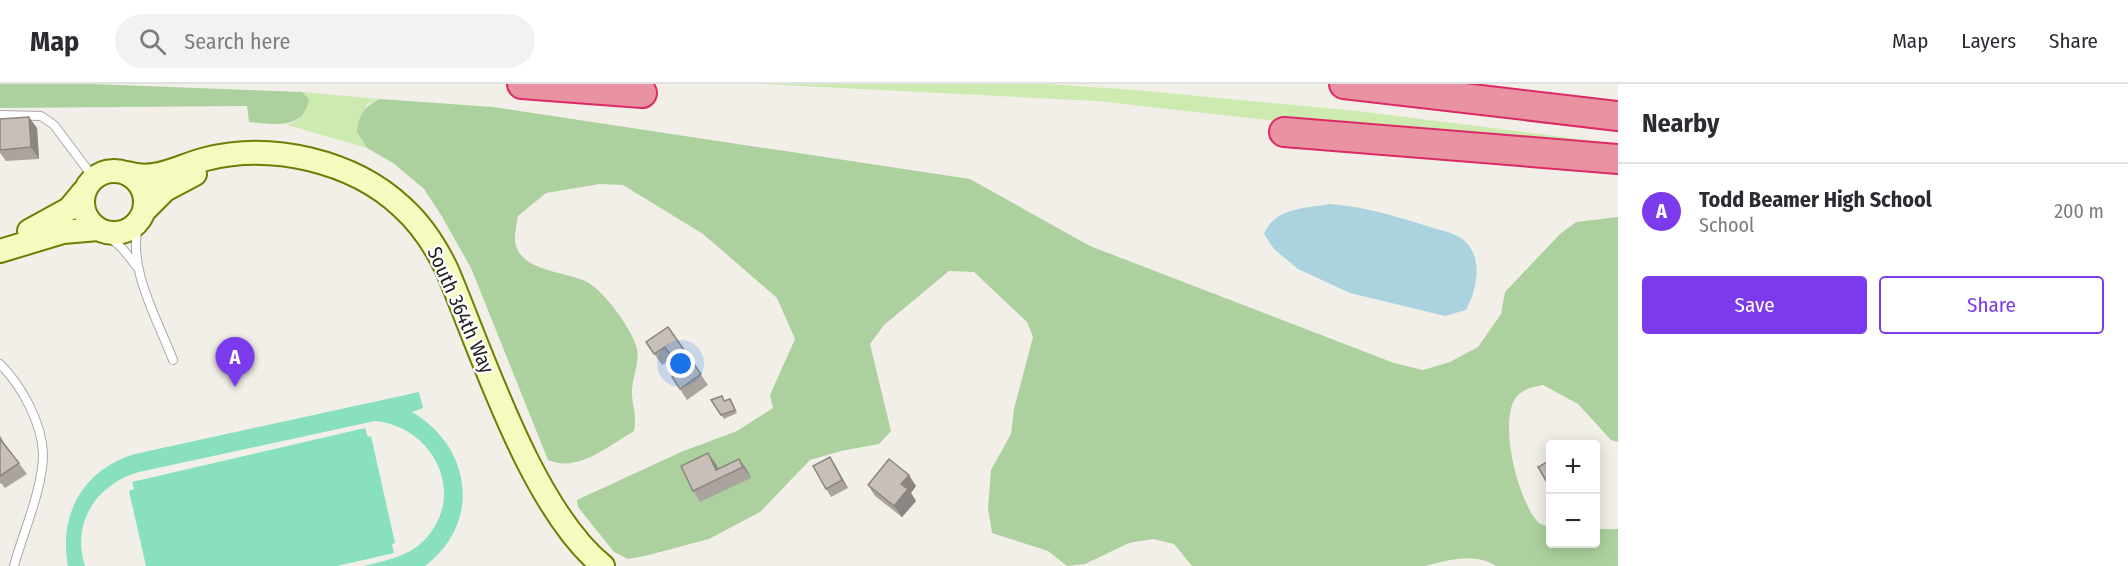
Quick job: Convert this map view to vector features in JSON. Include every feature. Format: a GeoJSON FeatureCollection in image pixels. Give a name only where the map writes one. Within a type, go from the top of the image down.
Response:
{"type":"FeatureCollection","features":[{"type":"Feature","properties":{"kind":"highway"},"geometry":{"type":"LineString","coordinates":[[522,84],[642,93]]}},
{"type":"Feature","properties":{"kind":"highway"},"geometry":{"type":"LineString","coordinates":[[1344,84],[1618,116]]}},
{"type":"Feature","properties":{"kind":"highway"},"geometry":{"type":"LineString","coordinates":[[1284,132],[1618,159]]}},
{"type":"Feature","properties":{"kind":"street","name":"South 364th Way"},"geometry":{"type":"LineString","coordinates":[[127,173],[137,176],[157,175],[206,158],[269,152],[338,169],[386,194],[402,207],[436,247],[522,450],[538,480],[578,539],[603,566]]}},
{"type":"Feature","properties":{"kind":"street","name":"South 364th Way"},"geometry":{"type":"LineString","coordinates":[[141,216],[156,197],[177,183],[240,154]]}},
{"type":"Feature","properties":{"kind":"street"},"geometry":{"type":"LineString","coordinates":[[0,246],[63,213],[88,185],[109,170],[127,173],[143,189],[141,216],[122,232],[100,230],[63,232],[0,250]]}},
{"type":"Feature","properties":{"kind":"street"},"geometry":{"type":"LineString","coordinates":[[88,185],[83,211],[88,220],[100,230]]}},
{"type":"Feature","properties":{"kind":"lane"},"geometry":{"type":"LineString","coordinates":[[0,115],[41,116],[54,125],[88,185]]}},
{"type":"Feature","properties":{"kind":"lane"},"geometry":{"type":"LineString","coordinates":[[141,216],[136,232],[137,267],[172,360]]}},
{"type":"Feature","properties":{"kind":"lane"},"geometry":{"type":"LineString","coordinates":[[100,230],[114,240],[137,267]]}},
{"type":"Feature","properties":{"kind":"lane"},"geometry":{"type":"LineString","coordinates":[[0,364],[22,393],[34,416],[43,453],[40,478],[14,566]]}},
{"type":"Feature","properties":{"kind":"green space"},"geometry":{"type":"Polygon","coordinates":[[[0,84],[92,84],[302,92],[309,99],[306,109],[294,121],[268,124],[249,122],[247,106],[0,108],[0,84]]]}},
{"type":"Feature","properties":{"kind":"green space"},"geometry":{"type":"Polygon","coordinates":[[[760,84],[1046,84],[1135,90],[1358,111],[1618,144],[1618,155],[1564,153],[1097,101],[760,84]]]}},
{"type":"Feature","properties":{"kind":"green space"},"geometry":{"type":"Polygon","coordinates":[[[302,92],[380,99],[367,104],[357,132],[367,148],[287,125],[298,120],[309,99],[302,92]]]}},
{"type":"Feature","properties":{"kind":"green space"},"geometry":{"type":"Polygon","coordinates":[[[380,99],[493,107],[970,179],[1090,246],[1394,363],[1423,370],[1450,362],[1478,347],[1501,314],[1505,292],[1560,234],[1576,222],[1618,217],[1618,442],[1611,440],[1578,404],[1543,385],[1520,393],[1515,399],[1509,426],[1513,462],[1518,480],[1531,512],[1538,522],[1546,526],[1546,548],[1600,548],[1600,529],[1618,529],[1618,566],[1496,566],[1479,559],[1461,558],[1425,566],[1192,566],[1174,544],[1153,539],[1129,543],[1085,564],[1067,566],[1048,551],[992,533],[988,508],[991,470],[1011,434],[1014,409],[1033,337],[1027,322],[974,272],[949,271],[884,325],[870,344],[891,431],[879,444],[810,460],[760,512],[709,539],[628,559],[614,552],[578,507],[577,500],[681,452],[737,431],[773,408],[770,395],[795,339],[777,298],[703,234],[623,185],[600,184],[546,193],[518,216],[515,236],[518,250],[527,261],[535,265],[592,285],[624,321],[638,354],[632,389],[634,431],[593,456],[582,460],[559,463],[548,460],[471,268],[441,215],[424,189],[393,163],[367,148],[357,132],[363,112],[380,99]]]}},
{"type":"Feature","properties":{"kind":"green space"},"geometry":{"type":"Polygon","coordinates":[[[419,392],[423,408],[412,412],[432,427],[447,445],[458,465],[462,486],[462,508],[455,529],[443,548],[425,566],[364,566],[400,556],[419,545],[434,527],[442,508],[444,488],[439,469],[430,451],[415,437],[397,426],[375,421],[139,472],[124,478],[100,495],[85,520],[82,550],[85,566],[68,566],[67,529],[71,512],[89,482],[117,461],[135,454],[419,392]]]}},
{"type":"Feature","properties":{"kind":"green space"},"geometry":{"type":"Polygon","coordinates":[[[365,428],[368,437],[371,436],[395,543],[392,544],[394,553],[337,566],[146,566],[129,491],[134,489],[132,482],[365,428]]]}},
{"type":"Feature","properties":{"kind":"water"},"geometry":{"type":"Polygon","coordinates":[[[1330,204],[1381,212],[1446,231],[1461,238],[1473,253],[1477,272],[1474,292],[1466,310],[1445,316],[1350,293],[1298,269],[1274,249],[1264,234],[1269,225],[1283,214],[1301,208],[1330,204]]]}},
{"type":"Feature","properties":{"kind":"building"},"geometry":{"type":"Polygon","coordinates":[[[29,117],[31,147],[0,150],[0,119],[29,117]]]}},
{"type":"Feature","properties":{"kind":"building"},"geometry":{"type":"Polygon","coordinates":[[[668,327],[701,374],[680,389],[672,377],[681,371],[665,347],[654,354],[646,342],[668,327]]]}},
{"type":"Feature","properties":{"kind":"building"},"geometry":{"type":"Polygon","coordinates":[[[722,396],[724,401],[730,399],[735,410],[721,415],[711,400],[722,396]]]}},
{"type":"Feature","properties":{"kind":"building"},"geometry":{"type":"Polygon","coordinates":[[[0,439],[19,463],[0,476],[0,439]]]}},
{"type":"Feature","properties":{"kind":"building"},"geometry":{"type":"Polygon","coordinates":[[[708,453],[716,470],[739,459],[743,467],[693,491],[681,466],[708,453]]]}},
{"type":"Feature","properties":{"kind":"building"},"geometry":{"type":"Polygon","coordinates":[[[830,457],[842,480],[826,489],[813,466],[830,457]]]}},
{"type":"Feature","properties":{"kind":"building"},"geometry":{"type":"Polygon","coordinates":[[[889,459],[909,475],[901,484],[908,489],[894,506],[868,485],[889,459]]]}},
{"type":"Feature","properties":{"kind":"building"},"geometry":{"type":"Polygon","coordinates":[[[1546,463],[1546,481],[1538,467],[1546,463]]]}},
{"type":"Feature","properties":{"kind":"place","name":"Todd Beamer High School"},"geometry":{"type":"Point","coordinates":[235,387]}}]}
